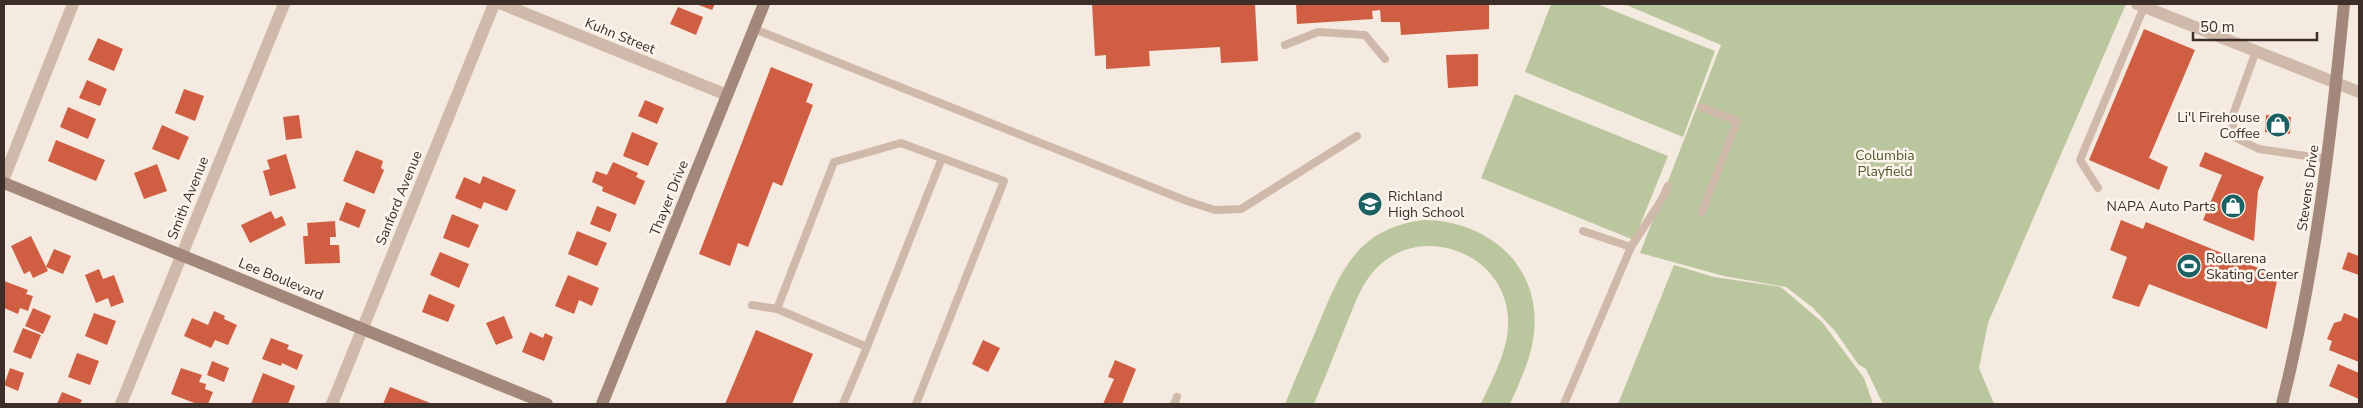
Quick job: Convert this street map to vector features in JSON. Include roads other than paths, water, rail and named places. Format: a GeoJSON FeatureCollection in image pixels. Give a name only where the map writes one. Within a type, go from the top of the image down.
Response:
{"type":"FeatureCollection","features":[{"type":"Feature","properties":{"kind":"street"},"geometry":{"type":"LineString","coordinates":[[4,178],[73,4]]}},
{"type":"Feature","properties":{"kind":"street","name":"Smith Avenue"},"geometry":{"type":"LineString","coordinates":[[121,404],[284,4]]}},
{"type":"Feature","properties":{"kind":"street","name":"Sanford Avenue"},"geometry":{"type":"LineString","coordinates":[[332,404],[494,4]]}},
{"type":"Feature","properties":{"kind":"street","name":"Kuhn Street"},"geometry":{"type":"LineString","coordinates":[[502,4],[727,95]]}},
{"type":"Feature","properties":{"kind":"street","name":"Thayer Drive"},"geometry":{"type":"LineString","coordinates":[[602,404],[764,4]]}},
{"type":"Feature","properties":{"kind":"street","name":"Stevens Drive"},"geometry":{"type":"LineString","coordinates":[[2282,404],[2312,262],[2327,159],[2344,4]]}},
{"type":"Feature","properties":{"kind":"street"},"geometry":{"type":"LineString","coordinates":[[2140,5],[2359,92]]}},
{"type":"Feature","properties":{"kind":"street","name":"Lee Boulevard"},"geometry":{"type":"LineString","coordinates":[[4,184],[547,404]]}},
{"type":"Feature","properties":{"kind":"lane"},"geometry":{"type":"LineString","coordinates":[[2098,188],[2080,160],[2140,5]]}},
{"type":"Feature","properties":{"kind":"lane"},"geometry":{"type":"LineString","coordinates":[[754,29],[1187,202],[1216,210],[1241,209],[1357,136]]}},
{"type":"Feature","properties":{"kind":"lane"},"geometry":{"type":"LineString","coordinates":[[1285,45],[1318,32],[1365,36],[1385,59]]}},
{"type":"Feature","properties":{"kind":"lane"},"geometry":{"type":"LineString","coordinates":[[2256,51],[2232,120],[2238,139],[2259,149],[2327,159]]}},
{"type":"Feature","properties":{"kind":"lane"},"geometry":{"type":"LineString","coordinates":[[1701,107],[1737,120],[1702,212]]}},
{"type":"Feature","properties":{"kind":"lane"},"geometry":{"type":"LineString","coordinates":[[777,309],[834,162],[901,143],[1004,181],[916,404]]}},
{"type":"Feature","properties":{"kind":"lane"},"geometry":{"type":"LineString","coordinates":[[843,404],[942,158]]}},
{"type":"Feature","properties":{"kind":"lane"},"geometry":{"type":"LineString","coordinates":[[1564,404],[1630,247],[1662,199],[1668,186]]}},
{"type":"Feature","properties":{"kind":"lane"},"geometry":{"type":"LineString","coordinates":[[1583,231],[1630,247]]}},
{"type":"Feature","properties":{"kind":"lane"},"geometry":{"type":"LineString","coordinates":[[752,305],[777,309],[867,347]]}},
{"type":"Feature","properties":{"kind":"place","name":"Li'l Firehouse Coffee"},"geometry":{"type":"Point","coordinates":[2278,125]}},
{"type":"Feature","properties":{"kind":"place","name":"Richland High School"},"geometry":{"type":"Point","coordinates":[1370,204]}},
{"type":"Feature","properties":{"kind":"place","name":"NAPA Auto Parts"},"geometry":{"type":"Point","coordinates":[2233,206]}},
{"type":"Feature","properties":{"kind":"place","name":"Rollarena Skating Center"},"geometry":{"type":"Point","coordinates":[2189,266]}},
{"type":"Feature","properties":{"kind":"park label","name":"Columbia Playfield"},"geometry":{"type":"Point","coordinates":[1885,164]}}]}
